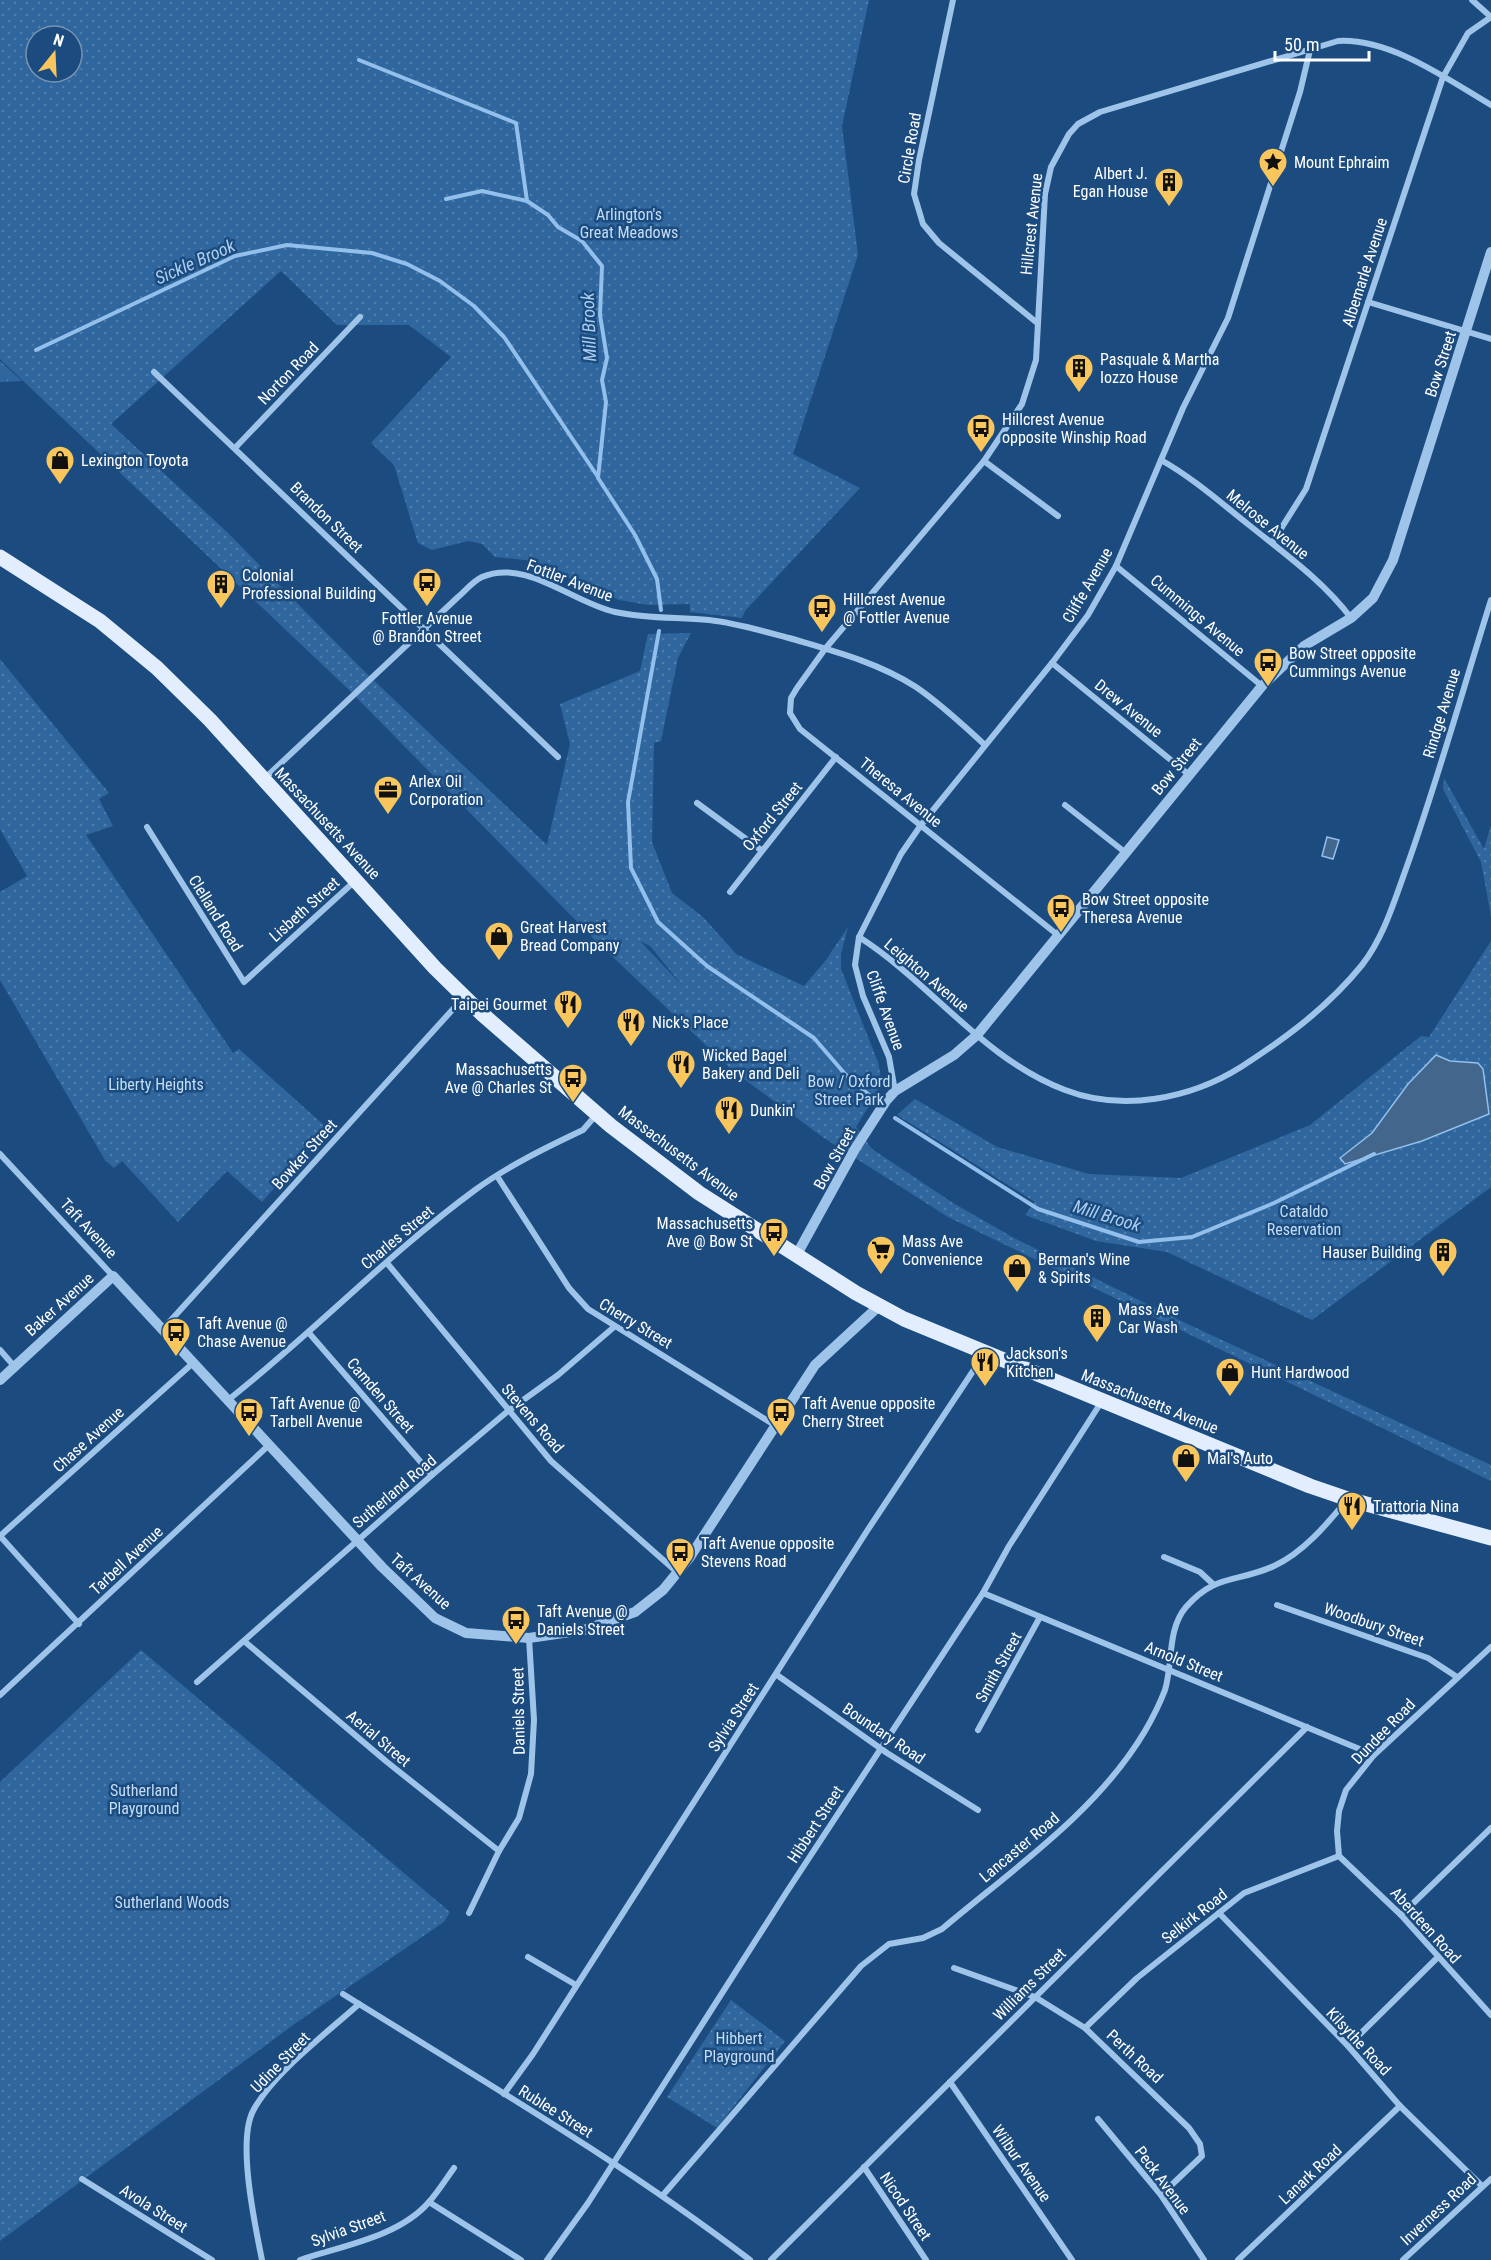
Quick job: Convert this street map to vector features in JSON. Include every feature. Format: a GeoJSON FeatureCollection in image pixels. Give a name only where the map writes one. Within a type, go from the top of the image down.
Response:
{"type":"FeatureCollection","features":[{"type":"Feature","properties":{"kind":"main road","name":"Massachusetts Avenue"},"geometry":{"type":"LineString","coordinates":[[0,558],[100,621],[137,652],[210,720],[464,996],[527,1056],[699,1193],[879,1306],[985,1353],[1348,1499],[1491,1538]]}},
{"type":"Feature","properties":{"kind":"street","name":"Circle Road"},"geometry":{"type":"LineString","coordinates":[[953,0],[919,160],[915,204],[929,234],[1036,322]]}},
{"type":"Feature","properties":{"kind":"street"},"geometry":{"type":"LineString","coordinates":[[1472,0],[1491,17]]}},
{"type":"Feature","properties":{"kind":"street","name":"Albemarle Avenue"},"geometry":{"type":"LineString","coordinates":[[1272,543],[1306,489],[1443,76],[1468,33],[1491,17]]}},
{"type":"Feature","properties":{"kind":"street","name":"Hillcrest Avenue"},"geometry":{"type":"LineString","coordinates":[[825,649],[984,461],[1014,419],[1029,389],[1035,360],[1045,194],[1055,155],[1069,134],[1089,117],[1110,108],[1338,41],[1374,44],[1443,76],[1491,105]]}},
{"type":"Feature","properties":{"kind":"street","name":"Cliffe Avenue"},"geometry":{"type":"LineString","coordinates":[[895,1091],[889,1057],[863,996],[855,965],[859,937],[901,854],[921,825],[1052,663],[1088,615],[1116,566],[1161,460],[1228,318],[1300,92],[1310,50]]}},
{"type":"Feature","properties":{"kind":"street","name":"Bow Street"},"geometry":{"type":"LineString","coordinates":[[796,1256],[870,1125],[895,1091],[954,1055],[976,1035],[1262,686],[1304,646],[1351,618],[1373,598],[1393,560],[1491,252]]}},
{"type":"Feature","properties":{"kind":"street"},"geometry":{"type":"LineString","coordinates":[[1368,302],[1491,339]]}},
{"type":"Feature","properties":{"kind":"street","name":"Norton Road"},"geometry":{"type":"LineString","coordinates":[[235,448],[360,317]]}},
{"type":"Feature","properties":{"kind":"street","name":"Brandon Street"},"geometry":{"type":"LineString","coordinates":[[154,372],[558,757]]}},
{"type":"Feature","properties":{"kind":"street","name":"Melrose Avenue"},"geometry":{"type":"LineString","coordinates":[[1161,460],[1186,476],[1272,543],[1335,596],[1351,618]]}},
{"type":"Feature","properties":{"kind":"street"},"geometry":{"type":"LineString","coordinates":[[984,461],[1058,516]]}},
{"type":"Feature","properties":{"kind":"street","name":"Cummings Avenue"},"geometry":{"type":"LineString","coordinates":[[1116,566],[1262,686]]}},
{"type":"Feature","properties":{"kind":"street","name":"Fottler Avenue"},"geometry":{"type":"LineString","coordinates":[[263,779],[480,578],[510,572],[532,578],[611,611],[644,618],[726,623],[825,649],[881,668],[915,687],[951,713],[985,745]]}},
{"type":"Feature","properties":{"kind":"street","name":"Rindge Avenue"},"geometry":{"type":"LineString","coordinates":[[976,1035],[1023,1071],[1067,1091],[1119,1102],[1171,1097],[1225,1077],[1282,1040],[1329,1002],[1364,963],[1386,923],[1418,834],[1491,600]]}},
{"type":"Feature","properties":{"kind":"street","name":"Theresa Avenue"},"geometry":{"type":"LineString","coordinates":[[825,649],[791,698],[790,713],[800,729],[1059,936]]}},
{"type":"Feature","properties":{"kind":"street","name":"Drew Avenue"},"geometry":{"type":"LineString","coordinates":[[1052,663],[1188,774]]}},
{"type":"Feature","properties":{"kind":"street","name":"Oxford Street"},"geometry":{"type":"LineString","coordinates":[[730,892],[836,757]]}},
{"type":"Feature","properties":{"kind":"street"},"geometry":{"type":"LineString","coordinates":[[697,803],[761,850]]}},
{"type":"Feature","properties":{"kind":"street"},"geometry":{"type":"LineString","coordinates":[[1065,805],[1126,853]]}},
{"type":"Feature","properties":{"kind":"street","name":"Clelland Road"},"geometry":{"type":"LineString","coordinates":[[147,827],[244,982],[270,958]]}},
{"type":"Feature","properties":{"kind":"street","name":"Lisbeth Street"},"geometry":{"type":"LineString","coordinates":[[270,958],[356,880]]}},
{"type":"Feature","properties":{"kind":"street","name":"Leighton Avenue"},"geometry":{"type":"LineString","coordinates":[[859,937],[889,956],[976,1035]]}},
{"type":"Feature","properties":{"kind":"street","name":"Bowker Street"},"geometry":{"type":"LineString","coordinates":[[163,1329],[464,996]]}},
{"type":"Feature","properties":{"kind":"street","name":"Charles Street"},"geometry":{"type":"LineString","coordinates":[[228,1400],[477,1189],[583,1130],[597,1114]]}},
{"type":"Feature","properties":{"kind":"street","name":"Taft Avenue"},"geometry":{"type":"LineString","coordinates":[[0,1154],[357,1540],[435,1617],[466,1633],[529,1638],[584,1630],[635,1612],[663,1590],[678,1573],[815,1365],[879,1306]]}},
{"type":"Feature","properties":{"kind":"street","name":"Cherry Street"},"geometry":{"type":"LineString","coordinates":[[497,1176],[574,1294],[588,1309],[776,1426]]}},
{"type":"Feature","properties":{"kind":"street","name":"Stevens Road"},"geometry":{"type":"LineString","coordinates":[[387,1263],[551,1461],[678,1573]]}},
{"type":"Feature","properties":{"kind":"street","name":"Baker Avenue"},"geometry":{"type":"LineString","coordinates":[[0,1380],[113,1276]]}},
{"type":"Feature","properties":{"kind":"street","name":"Sutherland Road"},"geometry":{"type":"LineString","coordinates":[[197,1682],[432,1475],[508,1411],[558,1375],[614,1327]]}},
{"type":"Feature","properties":{"kind":"street","name":"Camden Street"},"geometry":{"type":"LineString","coordinates":[[309,1332],[432,1475]]}},
{"type":"Feature","properties":{"kind":"street"},"geometry":{"type":"LineString","coordinates":[[0,1350],[15,1366]]}},
{"type":"Feature","properties":{"kind":"street","name":"Sylvia Street"},"geometry":{"type":"LineString","coordinates":[[504,2094],[533,2054],[867,1531],[985,1353]]}},
{"type":"Feature","properties":{"kind":"street","name":"Chase Avenue"},"geometry":{"type":"LineString","coordinates":[[0,1536],[194,1362]]}},
{"type":"Feature","properties":{"kind":"street","name":"Hibbert Street"},"geometry":{"type":"LineString","coordinates":[[548,2260],[983,1593],[1010,1546],[1102,1401]]}},
{"type":"Feature","properties":{"kind":"street","name":"Tarbell Avenue"},"geometry":{"type":"LineString","coordinates":[[0,1695],[269,1445]]}},
{"type":"Feature","properties":{"kind":"street","name":"Lancaster Road"},"geometry":{"type":"LineString","coordinates":[[663,2195],[861,1966],[889,1944],[923,1938],[942,1929],[1074,1818],[1119,1769],[1146,1730],[1165,1690],[1178,1619],[1202,1590],[1213,1584],[1271,1568],[1283,1562],[1323,1527],[1348,1499]]}},
{"type":"Feature","properties":{"kind":"street"},"geometry":{"type":"LineString","coordinates":[[0,1536],[79,1624]]}},
{"type":"Feature","properties":{"kind":"street"},"geometry":{"type":"LineString","coordinates":[[1164,1557],[1200,1572],[1213,1584]]}},
{"type":"Feature","properties":{"kind":"street","name":"Arnold Street"},"geometry":{"type":"LineString","coordinates":[[983,1593],[1374,1755]]}},
{"type":"Feature","properties":{"kind":"street","name":"Woodbury Street"},"geometry":{"type":"LineString","coordinates":[[1277,1605],[1428,1658],[1457,1677]]}},
{"type":"Feature","properties":{"kind":"street","name":"Smith Street"},"geometry":{"type":"LineString","coordinates":[[978,1730],[1041,1617]]}},
{"type":"Feature","properties":{"kind":"street","name":"Daniels Street"},"geometry":{"type":"LineString","coordinates":[[469,1913],[499,1851],[519,1818],[531,1774],[534,1720],[529,1638]]}},
{"type":"Feature","properties":{"kind":"street","name":"Aerial Street"},"geometry":{"type":"LineString","coordinates":[[244,1641],[387,1762],[499,1851]]}},
{"type":"Feature","properties":{"kind":"street","name":"Dundee Road"},"geometry":{"type":"LineString","coordinates":[[1339,1856],[1337,1832],[1339,1811],[1346,1790],[1374,1755],[1491,1647]]}},
{"type":"Feature","properties":{"kind":"street","name":"Boundary Road"},"geometry":{"type":"LineString","coordinates":[[777,1675],[880,1748],[978,1810]]}},
{"type":"Feature","properties":{"kind":"street","name":"Williams Street"},"geometry":{"type":"LineString","coordinates":[[771,2260],[1306,1727]]}},
{"type":"Feature","properties":{"kind":"street"},"geometry":{"type":"LineString","coordinates":[[1401,1915],[1491,1828]]}},
{"type":"Feature","properties":{"kind":"street","name":"Selkirk Road"},"geometry":{"type":"LineString","coordinates":[[1085,2028],[1137,1978],[1244,1893],[1339,1856]]}},
{"type":"Feature","properties":{"kind":"street","name":"Aberdeen Road"},"geometry":{"type":"LineString","coordinates":[[1339,1856],[1401,1915],[1437,1958],[1491,2015]]}},
{"type":"Feature","properties":{"kind":"street","name":"Kilsythe Road"},"geometry":{"type":"LineString","coordinates":[[1219,1913],[1348,2046],[1400,2106],[1482,2186]]}},
{"type":"Feature","properties":{"kind":"street"},"geometry":{"type":"LineString","coordinates":[[528,1957],[576,1984]]}},
{"type":"Feature","properties":{"kind":"street"},"geometry":{"type":"LineString","coordinates":[[1348,2046],[1437,1958]]}},
{"type":"Feature","properties":{"kind":"street"},"geometry":{"type":"LineString","coordinates":[[954,1968],[1035,1997]]}},
{"type":"Feature","properties":{"kind":"street","name":"Rublee Street"},"geometry":{"type":"LineString","coordinates":[[343,1994],[614,2162],[663,2195],[750,2260]]}},
{"type":"Feature","properties":{"kind":"street","name":"Perth Road"},"geometry":{"type":"LineString","coordinates":[[1035,1997],[1085,2028],[1189,2128],[1202,2156],[1161,2195]]}},
{"type":"Feature","properties":{"kind":"street","name":"Udine Street"},"geometry":{"type":"LineString","coordinates":[[262,2260],[249,2181],[248,2127],[252,2112],[266,2091],[359,2004]]}},
{"type":"Feature","properties":{"kind":"street","name":"Wilbur Avenue"},"geometry":{"type":"LineString","coordinates":[[950,2082],[1072,2260]]}},
{"type":"Feature","properties":{"kind":"street","name":"Lanark Road"},"geometry":{"type":"LineString","coordinates":[[1238,2260],[1400,2106]]}},
{"type":"Feature","properties":{"kind":"street","name":"Peck Avenue"},"geometry":{"type":"LineString","coordinates":[[1098,2119],[1161,2195],[1204,2260]]}},
{"type":"Feature","properties":{"kind":"street","name":"Nicod Street"},"geometry":{"type":"LineString","coordinates":[[864,2167],[926,2260]]}},
{"type":"Feature","properties":{"kind":"street","name":"Sylvia Street"},"geometry":{"type":"LineString","coordinates":[[300,2260],[377,2235],[405,2221],[429,2202],[454,2168]]}},
{"type":"Feature","properties":{"kind":"street","name":"Avola Street"},"geometry":{"type":"LineString","coordinates":[[82,2179],[212,2260]]}},
{"type":"Feature","properties":{"kind":"street","name":"Inverness Road"},"geometry":{"type":"LineString","coordinates":[[1403,2260],[1491,2179]]}},
{"type":"Feature","properties":{"kind":"street"},"geometry":{"type":"LineString","coordinates":[[429,2202],[521,2260]]}},
{"type":"Feature","properties":{"kind":"green space","name":"Arlington's Great Meadows"},"geometry":{"type":"Polygon","coordinates":[[[0,0],[869,0],[842,126],[858,255],[793,454],[860,488],[745,611],[742,618],[690,612],[690,604],[648,605],[619,600],[526,560],[495,557],[482,544],[468,541],[432,550],[418,543],[394,465],[371,443],[451,357],[409,325],[337,325],[281,271],[111,424],[228,533],[363,670],[547,845],[570,744],[560,704],[640,671],[648,634],[691,633],[678,658],[661,741],[654,743],[652,842],[672,893],[703,917],[736,954],[804,986],[826,960],[848,927],[841,954],[841,969],[878,1062],[881,1078],[877,1093],[856,1127],[872,1149],[953,1203],[1014,1238],[1179,1320],[1491,1465],[1491,1481],[948,1217],[824,1138],[733,1071],[596,941],[348,689],[0,359],[0,0]],[[640,941],[682,985],[650,946],[640,941]]]}},
{"type":"Feature","properties":{"kind":"green space"},"geometry":{"type":"Polygon","coordinates":[[[0,361],[22,381],[0,382],[0,361]]]}},
{"type":"Feature","properties":{"kind":"green space","name":"Liberty Heights"},"geometry":{"type":"Polygon","coordinates":[[[0,659],[109,793],[99,799],[113,826],[86,835],[233,1053],[239,1049],[327,1128],[262,1202],[227,1171],[178,1222],[122,1161],[114,1168],[105,1160],[0,980],[0,892],[27,876],[0,829],[0,659]]]}},
{"type":"Feature","properties":{"kind":"green space"},"geometry":{"type":"Polygon","coordinates":[[[1444,778],[1484,849],[1491,825],[1491,916],[1481,862],[1443,789],[1444,778]]]}},
{"type":"Feature","properties":{"kind":"green space","name":"Cataldo Reservation"},"geometry":{"type":"Polygon","coordinates":[[[1491,941],[1491,1187],[1312,1320],[1167,1252],[1096,1241],[1025,1215],[1035,1202],[897,1115],[915,1099],[997,1147],[1089,1174],[1181,1178],[1310,1125],[1421,1036],[1429,1037],[1491,941]]]}},
{"type":"Feature","properties":{"kind":"green space","name":"Sutherland Woods"},"geometry":{"type":"Polygon","coordinates":[[[141,1650],[450,1912],[444,1922],[296,2023],[0,2241],[0,1782],[141,1650]]]}},
{"type":"Feature","properties":{"kind":"green space","name":"Hibbert Playground"},"geometry":{"type":"Polygon","coordinates":[[[731,2000],[785,2041],[717,2128],[667,2097],[731,2000]]]}},
{"type":"Feature","properties":{"kind":"shaded area"},"geometry":{"type":"Polygon","coordinates":[[[1327,837],[1339,840],[1333,859],[1322,856],[1327,837]]]}},
{"type":"Feature","properties":{"kind":"shaded area"},"geometry":{"type":"Polygon","coordinates":[[[1436,1055],[1450,1061],[1478,1063],[1483,1069],[1489,1114],[1422,1141],[1345,1164],[1340,1158],[1372,1133],[1408,1084],[1436,1055]]]}},
{"type":"Feature","properties":{"kind":"waterway","name":"Mill Brook"},"geometry":{"type":"LineString","coordinates":[[359,60],[516,123],[527,201],[548,215],[558,227],[582,241],[602,266],[600,315],[607,358],[602,380],[606,402],[598,478],[635,535],[657,579],[661,610]]}},
{"type":"Feature","properties":{"kind":"waterway"},"geometry":{"type":"LineString","coordinates":[[446,199],[482,191],[527,201]]}},
{"type":"Feature","properties":{"kind":"waterway","name":"Sickle Brook"},"geometry":{"type":"LineString","coordinates":[[36,350],[235,256],[287,245],[372,253],[407,264],[440,281],[474,306],[504,337],[598,477]]}},
{"type":"Feature","properties":{"kind":"waterway"},"geometry":{"type":"LineString","coordinates":[[659,631],[628,802],[631,868],[658,922],[707,966],[814,1038],[845,1074],[869,1095]]}},
{"type":"Feature","properties":{"kind":"waterway","name":"Mill Brook"},"geometry":{"type":"LineString","coordinates":[[895,1118],[1038,1209],[1139,1242],[1192,1237],[1274,1203],[1374,1154]]}},
{"type":"Feature","properties":{"kind":"place","name":"Mount Ephraim"},"geometry":{"type":"Point","coordinates":[1273,188]}},
{"type":"Feature","properties":{"kind":"place","name":"Albert J. Egan House"},"geometry":{"type":"Point","coordinates":[1169,208]}},
{"type":"Feature","properties":{"kind":"place","name":"Pasquale & Martha Iozzo House"},"geometry":{"type":"Point","coordinates":[1079,394]}},
{"type":"Feature","properties":{"kind":"place","name":"Hillcrest Avenue opposite Winship Road"},"geometry":{"type":"Point","coordinates":[981,454]}},
{"type":"Feature","properties":{"kind":"place","name":"Lexington Toyota"},"geometry":{"type":"Point","coordinates":[60,486]}},
{"type":"Feature","properties":{"kind":"place","name":"Fottler Avenue @ Brandon Street"},"geometry":{"type":"Point","coordinates":[427,608]}},
{"type":"Feature","properties":{"kind":"place","name":"Colonial Professional Building"},"geometry":{"type":"Point","coordinates":[221,610]}},
{"type":"Feature","properties":{"kind":"place","name":"Hillcrest Avenue @ Fottler Avenue"},"geometry":{"type":"Point","coordinates":[822,634]}},
{"type":"Feature","properties":{"kind":"place","name":"Bow Street opposite Cummings Avenue"},"geometry":{"type":"Point","coordinates":[1268,688]}},
{"type":"Feature","properties":{"kind":"place","name":"Arlex Oil Corporation"},"geometry":{"type":"Point","coordinates":[388,816]}},
{"type":"Feature","properties":{"kind":"place","name":"Bow Street opposite Theresa Avenue"},"geometry":{"type":"Point","coordinates":[1061,934]}},
{"type":"Feature","properties":{"kind":"place","name":"Great Harvest Bread Company"},"geometry":{"type":"Point","coordinates":[499,962]}},
{"type":"Feature","properties":{"kind":"place","name":"Taipei Gourmet"},"geometry":{"type":"Point","coordinates":[568,1030]}},
{"type":"Feature","properties":{"kind":"place","name":"Nick's Place"},"geometry":{"type":"Point","coordinates":[631,1048]}},
{"type":"Feature","properties":{"kind":"place","name":"Wicked Bagel Bakery and Deli"},"geometry":{"type":"Point","coordinates":[681,1090]}},
{"type":"Feature","properties":{"kind":"place","name":"Massachusetts Ave @ Charles St"},"geometry":{"type":"Point","coordinates":[573,1104]}},
{"type":"Feature","properties":{"kind":"place","name":"Dunkin'"},"geometry":{"type":"Point","coordinates":[729,1136]}},
{"type":"Feature","properties":{"kind":"place","name":"Massachusetts Ave @ Bow St"},"geometry":{"type":"Point","coordinates":[774,1258]}},
{"type":"Feature","properties":{"kind":"place","name":"Mass Ave Convenience"},"geometry":{"type":"Point","coordinates":[881,1276]}},
{"type":"Feature","properties":{"kind":"place","name":"Hauser Building"},"geometry":{"type":"Point","coordinates":[1443,1278]}},
{"type":"Feature","properties":{"kind":"place","name":"Berman's Wine & Spirits"},"geometry":{"type":"Point","coordinates":[1017,1294]}},
{"type":"Feature","properties":{"kind":"place","name":"Mass Ave Car Wash"},"geometry":{"type":"Point","coordinates":[1097,1344]}},
{"type":"Feature","properties":{"kind":"place","name":"Taft Avenue @ Chase Avenue"},"geometry":{"type":"Point","coordinates":[176,1358]}},
{"type":"Feature","properties":{"kind":"place","name":"Jackson's Kitchen"},"geometry":{"type":"Point","coordinates":[985,1388]}},
{"type":"Feature","properties":{"kind":"place","name":"Hunt Hardwood"},"geometry":{"type":"Point","coordinates":[1230,1398]}},
{"type":"Feature","properties":{"kind":"place","name":"Taft Avenue @ Tarbell Avenue"},"geometry":{"type":"Point","coordinates":[249,1438]}},
{"type":"Feature","properties":{"kind":"place","name":"Taft Avenue opposite Cherry Street"},"geometry":{"type":"Point","coordinates":[781,1438]}},
{"type":"Feature","properties":{"kind":"place","name":"Mal's Auto"},"geometry":{"type":"Point","coordinates":[1186,1484]}},
{"type":"Feature","properties":{"kind":"place","name":"Trattoria Nina"},"geometry":{"type":"Point","coordinates":[1352,1532]}},
{"type":"Feature","properties":{"kind":"place","name":"Taft Avenue opposite Stevens Road"},"geometry":{"type":"Point","coordinates":[680,1578]}},
{"type":"Feature","properties":{"kind":"place","name":"Taft Avenue @ Daniels Street"},"geometry":{"type":"Point","coordinates":[516,1646]}},
{"type":"Feature","properties":{"kind":"park label","name":"Bow / Oxford Street Park"},"geometry":{"type":"Point","coordinates":[849,1090]}},
{"type":"Feature","properties":{"kind":"park label","name":"Sutherland Playground"},"geometry":{"type":"Point","coordinates":[144,1799]}}]}
